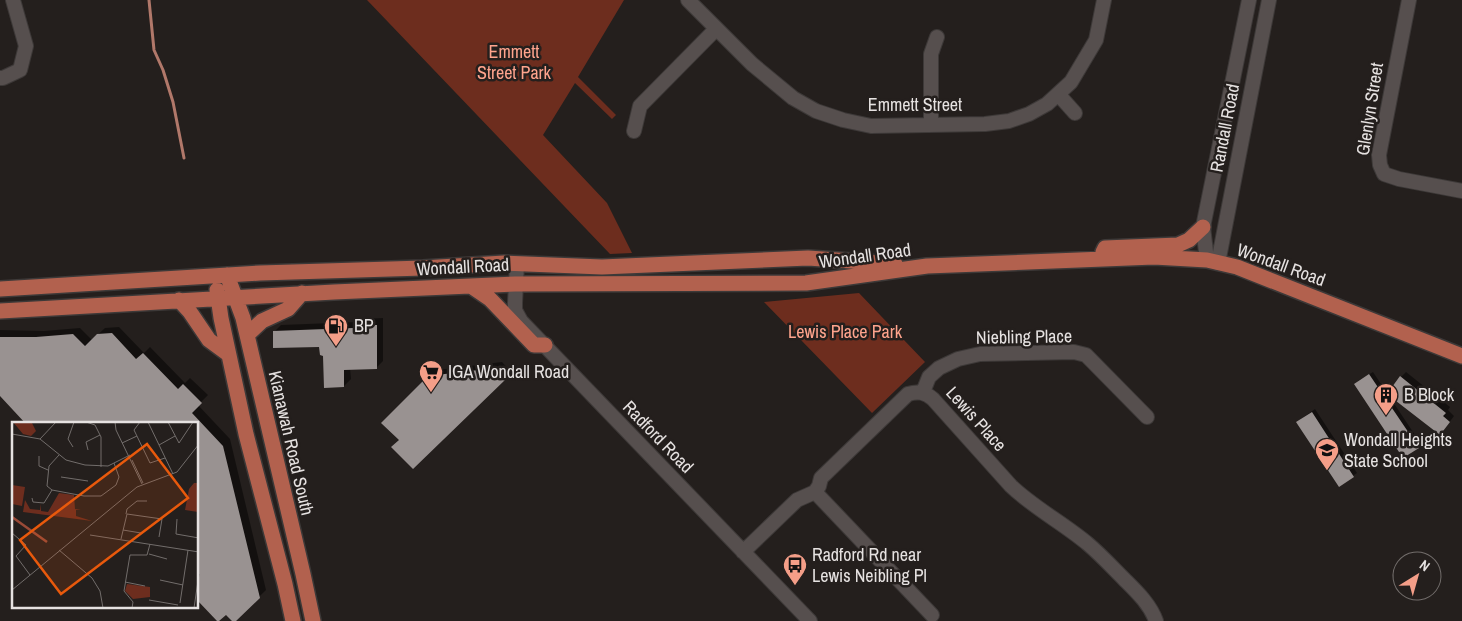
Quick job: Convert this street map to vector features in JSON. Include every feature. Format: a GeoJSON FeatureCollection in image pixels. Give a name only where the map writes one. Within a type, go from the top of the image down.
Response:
{"type":"FeatureCollection","features":[{"type":"Feature","properties":{"kind":"main road"},"geometry":{"type":"LineString","coordinates":[[1098,259],[1105,248],[1178,245],[1189,240],[1203,226]]}},
{"type":"Feature","properties":{"kind":"main road","name":"Wondall Road"},"geometry":{"type":"LineString","coordinates":[[0,311],[302,293],[515,284],[811,282],[927,266],[1154,257],[1212,261],[1246,271],[1462,356]]}},
{"type":"Feature","properties":{"kind":"main road"},"geometry":{"type":"LineString","coordinates":[[808,258],[814,271],[811,282]]}},
{"type":"Feature","properties":{"kind":"main road","name":"Wondall Road"},"geometry":{"type":"LineString","coordinates":[[0,289],[293,271],[517,264],[602,267],[808,258],[927,266]]}},
{"type":"Feature","properties":{"kind":"main road"},"geometry":{"type":"LineString","coordinates":[[221,275],[218,299],[228,354],[286,584],[293,621]]}},
{"type":"Feature","properties":{"kind":"main road","name":"Kianawah Road South"},"geometry":{"type":"LineString","coordinates":[[221,275],[236,297],[247,335],[313,621]]}},
{"type":"Feature","properties":{"kind":"main road"},"geometry":{"type":"LineString","coordinates":[[471,286],[490,299],[534,345],[545,345]]}},
{"type":"Feature","properties":{"kind":"main road"},"geometry":{"type":"LineString","coordinates":[[247,335],[262,322],[288,308],[302,293]]}},
{"type":"Feature","properties":{"kind":"main road"},"geometry":{"type":"LineString","coordinates":[[179,300],[190,312],[209,340],[228,354]]}},
{"type":"Feature","properties":{"kind":"street"},"geometry":{"type":"LineString","coordinates":[[0,78],[20,70],[26,46],[14,0]]}},
{"type":"Feature","properties":{"kind":"street","name":"Emmett Street"},"geometry":{"type":"LineString","coordinates":[[688,0],[752,64],[793,98],[816,111],[842,120],[871,126],[984,124],[1009,121],[1029,114],[1047,104],[1071,82],[1096,40],[1104,0]]}},
{"type":"Feature","properties":{"kind":"street","name":"Randall Road"},"geometry":{"type":"LineString","coordinates":[[1212,261],[1203,226],[1249,0]]}},
{"type":"Feature","properties":{"kind":"street","name":"Randall Road"},"geometry":{"type":"LineString","coordinates":[[1212,261],[1269,0]]}},
{"type":"Feature","properties":{"kind":"street","name":"Glenlyn Street"},"geometry":{"type":"LineString","coordinates":[[1409,0],[1379,155],[1380,165],[1384,174],[1398,179],[1462,191]]}},
{"type":"Feature","properties":{"kind":"street"},"geometry":{"type":"LineString","coordinates":[[634,131],[640,106],[716,29]]}},
{"type":"Feature","properties":{"kind":"street"},"geometry":{"type":"LineString","coordinates":[[932,125],[931,54],[937,37]]}},
{"type":"Feature","properties":{"kind":"street"},"geometry":{"type":"LineString","coordinates":[[1058,94],[1075,113]]}},
{"type":"Feature","properties":{"kind":"street","name":"Radford Road"},"geometry":{"type":"LineString","coordinates":[[517,264],[515,310],[521,321],[810,621]]}},
{"type":"Feature","properties":{"kind":"street","name":"Niebling Place"},"geometry":{"type":"LineString","coordinates":[[923,392],[929,377],[939,368],[958,359],[980,354],[1074,352],[1086,355],[1146,416]]}},
{"type":"Feature","properties":{"kind":"street","name":"Lewis Place"},"geometry":{"type":"LineString","coordinates":[[743,552],[797,500],[815,492],[821,478],[908,394],[916,391],[923,392],[933,399],[1023,497],[1088,544],[1137,591],[1152,611],[1156,621]]}},
{"type":"Feature","properties":{"kind":"street"},"geometry":{"type":"LineString","coordinates":[[815,492],[932,615]]}},
{"type":"Feature","properties":{"kind":"green space","name":"Emmett Street Park"},"geometry":{"type":"Polygon","coordinates":[[[367,0],[624,0],[578,77],[616,115],[612,119],[575,83],[543,135],[607,203],[632,253],[610,254],[367,0]]]}},
{"type":"Feature","properties":{"kind":"green space","name":"Lewis Place Park"},"geometry":{"type":"Polygon","coordinates":[[[859,293],[925,362],[872,413],[764,302],[859,293]]]}},
{"type":"Feature","properties":{"kind":"building"},"geometry":{"type":"Polygon","coordinates":[[[353,325],[377,325],[377,369],[344,370],[344,387],[324,388],[323,356],[320,355],[319,347],[273,348],[273,331],[353,328],[353,325]]]}},
{"type":"Feature","properties":{"kind":"building"},"geometry":{"type":"Polygon","coordinates":[[[112,333],[136,359],[143,353],[178,389],[183,384],[202,403],[192,413],[223,446],[260,598],[236,621],[232,621],[226,615],[217,621],[199,602],[199,422],[24,422],[0,396],[0,337],[73,334],[85,346],[97,334],[112,333]]]}},
{"type":"Feature","properties":{"kind":"building"},"geometry":{"type":"Polygon","coordinates":[[[495,368],[505,380],[413,469],[391,447],[399,440],[381,423],[428,376],[495,368]]]}},
{"type":"Feature","properties":{"kind":"building","name":"B Block"},"geometry":{"type":"Polygon","coordinates":[[[1369,374],[1419,448],[1403,458],[1354,384],[1369,374]]]}},
{"type":"Feature","properties":{"kind":"building"},"geometry":{"type":"Polygon","coordinates":[[[1400,376],[1446,413],[1443,416],[1450,422],[1440,435],[1387,394],[1400,376]]]}},
{"type":"Feature","properties":{"kind":"building"},"geometry":{"type":"Polygon","coordinates":[[[1312,412],[1354,477],[1339,487],[1296,422],[1312,412]]]}},
{"type":"Feature","properties":{"kind":"waterway"},"geometry":{"type":"LineString","coordinates":[[149,0],[154,50],[163,70],[173,102],[184,158]]}},
{"type":"Feature","properties":{"kind":"place","name":"BP"},"geometry":{"type":"Point","coordinates":[336,347]}},
{"type":"Feature","properties":{"kind":"place","name":"IGA Wondall Road"},"geometry":{"type":"Point","coordinates":[431,393]}},
{"type":"Feature","properties":{"kind":"place","name":"B Block"},"geometry":{"type":"Point","coordinates":[1386,416]}},
{"type":"Feature","properties":{"kind":"place","name":"Wondall Heights State School"},"geometry":{"type":"Point","coordinates":[1327,471]}},
{"type":"Feature","properties":{"kind":"place","name":"Radford Rd near Lewis Neibling Pl"},"geometry":{"type":"Point","coordinates":[795,586]}}]}
